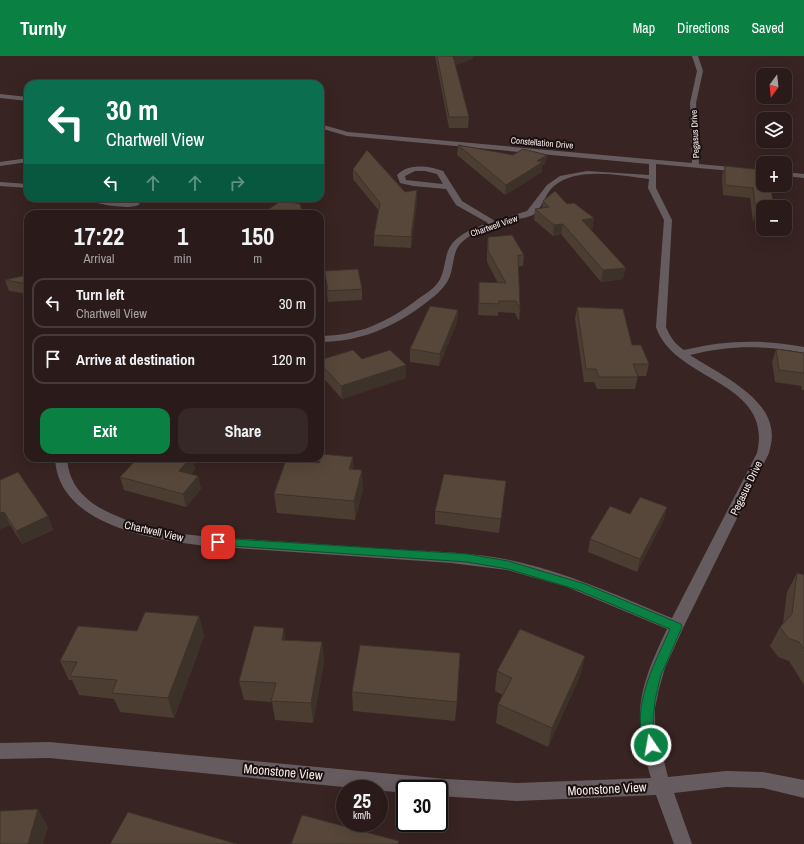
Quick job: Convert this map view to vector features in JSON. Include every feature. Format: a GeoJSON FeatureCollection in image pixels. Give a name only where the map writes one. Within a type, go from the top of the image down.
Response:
{"type":"FeatureCollection","features":[{"type":"Feature","properties":{"kind":"street","name":"Pegasus Drive"},"geometry":{"type":"LineString","coordinates":[[695,56],[700,71],[693,103],[696,166]]}},
{"type":"Feature","properties":{"kind":"street"},"geometry":{"type":"LineString","coordinates":[[0,96],[24,99]]}},
{"type":"Feature","properties":{"kind":"street","name":"Constellation Drive"},"geometry":{"type":"LineString","coordinates":[[324,127],[347,134],[756,171]]}},
{"type":"Feature","properties":{"kind":"street"},"geometry":{"type":"LineString","coordinates":[[0,164],[24,161]]}},
{"type":"Feature","properties":{"kind":"street","name":"Pegasus Drive"},"geometry":{"type":"LineString","coordinates":[[653,162],[651,177],[654,192],[668,216],[661,327],[667,342],[746,398],[762,417],[766,438],[763,454],[676,627],[655,675],[648,700],[647,724],[663,786],[682,844]]}},
{"type":"Feature","properties":{"kind":"street"},"geometry":{"type":"LineString","coordinates":[[448,187],[413,184],[403,181],[401,175],[413,169],[435,170],[443,175],[448,187],[465,208],[496,225]]}},
{"type":"Feature","properties":{"kind":"street","name":"Chartwell View"},"geometry":{"type":"LineString","coordinates":[[324,339],[340,339],[356,336],[370,332],[398,318],[436,290],[443,283],[448,274],[451,251],[459,239],[466,235],[530,213],[553,184],[571,176],[604,173],[651,177]]}},
{"type":"Feature","properties":{"kind":"street"},"geometry":{"type":"LineString","coordinates":[[792,175],[804,176]]}},
{"type":"Feature","properties":{"kind":"street"},"geometry":{"type":"LineString","coordinates":[[0,184],[24,186]]}},
{"type":"Feature","properties":{"kind":"street"},"geometry":{"type":"LineString","coordinates":[[107,202],[121,205],[136,204]]}},
{"type":"Feature","properties":{"kind":"street"},"geometry":{"type":"LineString","coordinates":[[682,354],[730,343],[770,344],[804,350]]}},
{"type":"Feature","properties":{"kind":"street","name":"Chartwell View"},"geometry":{"type":"LineString","coordinates":[[61,462],[66,480],[77,496],[96,512],[122,524],[144,530],[190,539],[231,543],[467,558],[508,565],[581,587],[676,627]]}},
{"type":"Feature","properties":{"kind":"street","name":"Moonstone View"},"geometry":{"type":"LineString","coordinates":[[0,751],[49,750],[446,788],[509,791],[572,791],[663,786],[726,779],[763,780],[804,789]]}},
{"type":"Feature","properties":{"kind":"building"},"geometry":{"type":"Polygon","coordinates":[[[437,56],[453,56],[469,117],[449,117],[437,56]]]}},
{"type":"Feature","properties":{"kind":"building"},"geometry":{"type":"Polygon","coordinates":[[[458,145],[513,155],[523,149],[547,155],[537,161],[543,162],[506,185],[458,145]]]}},
{"type":"Feature","properties":{"kind":"building"},"geometry":{"type":"Polygon","coordinates":[[[367,150],[405,192],[417,190],[411,237],[374,235],[380,203],[353,169],[367,150]]]}},
{"type":"Feature","properties":{"kind":"building"},"geometry":{"type":"Polygon","coordinates":[[[725,166],[756,169],[756,192],[771,192],[773,200],[756,200],[756,210],[753,188],[725,185],[725,166]]]}},
{"type":"Feature","properties":{"kind":"building"},"geometry":{"type":"Polygon","coordinates":[[[555,191],[567,204],[574,203],[594,218],[582,220],[626,268],[603,270],[563,224],[554,225],[535,209],[549,207],[543,201],[555,191]]]}},
{"type":"Feature","properties":{"kind":"building"},"geometry":{"type":"Polygon","coordinates":[[[279,202],[291,202],[300,204],[302,210],[267,210],[279,202]]]}},
{"type":"Feature","properties":{"kind":"building"},"geometry":{"type":"Polygon","coordinates":[[[512,235],[524,255],[518,255],[520,309],[516,301],[499,301],[499,304],[479,303],[479,282],[506,283],[488,251],[488,237],[512,235]]]}},
{"type":"Feature","properties":{"kind":"building"},"geometry":{"type":"Polygon","coordinates":[[[358,269],[362,289],[328,291],[325,271],[358,269]]]}},
{"type":"Feature","properties":{"kind":"building"},"geometry":{"type":"Polygon","coordinates":[[[24,276],[24,283],[5,280],[24,276]]]}},
{"type":"Feature","properties":{"kind":"building"},"geometry":{"type":"Polygon","coordinates":[[[430,306],[458,310],[440,354],[410,349],[430,306]]]}},
{"type":"Feature","properties":{"kind":"building"},"geometry":{"type":"Polygon","coordinates":[[[577,307],[623,309],[632,345],[641,345],[649,364],[633,364],[638,377],[599,377],[596,369],[586,369],[577,307]]]}},
{"type":"Feature","properties":{"kind":"building"},"geometry":{"type":"Polygon","coordinates":[[[776,349],[804,353],[804,373],[779,370],[776,349]]]}},
{"type":"Feature","properties":{"kind":"building"},"geometry":{"type":"Polygon","coordinates":[[[353,350],[362,359],[390,350],[406,365],[341,386],[324,367],[324,359],[353,350]]]}},
{"type":"Feature","properties":{"kind":"building"},"geometry":{"type":"Polygon","coordinates":[[[324,454],[353,457],[349,469],[362,470],[354,501],[274,494],[285,462],[324,462],[324,454]]]}},
{"type":"Feature","properties":{"kind":"building"},"geometry":{"type":"Polygon","coordinates":[[[134,462],[187,462],[179,471],[198,476],[183,494],[120,477],[134,462]]]}},
{"type":"Feature","properties":{"kind":"building"},"geometry":{"type":"Polygon","coordinates":[[[18,472],[48,516],[16,531],[4,512],[0,513],[0,480],[18,472]]]}},
{"type":"Feature","properties":{"kind":"building"},"geometry":{"type":"Polygon","coordinates":[[[444,474],[506,481],[501,519],[435,511],[444,474]]]}},
{"type":"Feature","properties":{"kind":"building"},"geometry":{"type":"Polygon","coordinates":[[[640,497],[667,507],[640,559],[590,539],[610,506],[630,514],[640,497]]]}},
{"type":"Feature","properties":{"kind":"building"},"geometry":{"type":"Polygon","coordinates":[[[797,573],[804,575],[804,649],[799,642],[788,638],[780,627],[792,614],[797,573]]]}},
{"type":"Feature","properties":{"kind":"building"},"geometry":{"type":"Polygon","coordinates":[[[145,612],[199,616],[168,698],[112,693],[117,680],[70,676],[77,662],[60,661],[78,626],[137,631],[145,612]]]}},
{"type":"Feature","properties":{"kind":"building"},"geometry":{"type":"Polygon","coordinates":[[[254,626],[284,628],[282,640],[322,642],[311,703],[271,701],[276,683],[239,681],[254,626]]]}},
{"type":"Feature","properties":{"kind":"building"},"geometry":{"type":"Polygon","coordinates":[[[520,629],[585,656],[552,728],[498,704],[512,678],[497,671],[520,629]]]}},
{"type":"Feature","properties":{"kind":"building"},"geometry":{"type":"Polygon","coordinates":[[[360,645],[460,653],[457,702],[352,692],[360,645]]]}},
{"type":"Feature","properties":{"kind":"building"},"geometry":{"type":"Polygon","coordinates":[[[38,809],[28,844],[0,844],[0,811],[38,809]]]}},
{"type":"Feature","properties":{"kind":"building"},"geometry":{"type":"Polygon","coordinates":[[[128,812],[237,844],[110,844],[128,812]]]}},
{"type":"Feature","properties":{"kind":"building"},"geometry":{"type":"Polygon","coordinates":[[[302,815],[336,824],[336,832],[365,832],[399,841],[398,844],[291,844],[302,815]]]}},
{"type":"Feature","properties":{"kind":"route"},"geometry":{"type":"LineString","coordinates":[[218,542],[467,558],[508,565],[546,575],[581,587],[676,627],[655,675],[648,700],[647,724],[651,745]]}}]}
